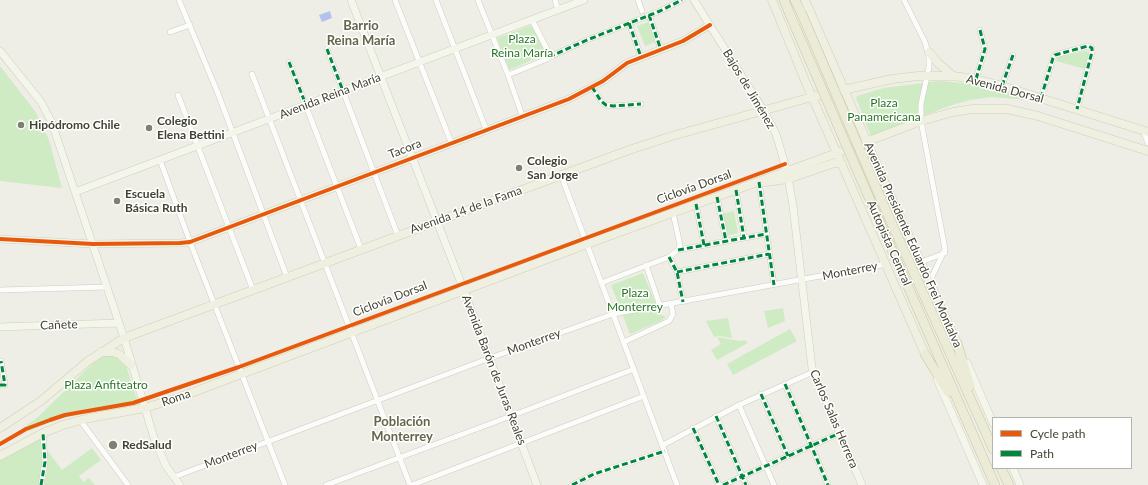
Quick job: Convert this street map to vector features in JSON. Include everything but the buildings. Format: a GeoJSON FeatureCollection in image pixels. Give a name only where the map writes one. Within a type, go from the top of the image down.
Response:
{"type":"FeatureCollection","features":[{"type":"Feature","properties":{"kind":"highway","name":"Autopista Central"},"geometry":{"type":"LineString","coordinates":[[784,0],[995,485]]}},
{"type":"Feature","properties":{"kind":"highway","name":"Autopista Central"},"geometry":{"type":"LineString","coordinates":[[795,0],[880,197],[992,447]]}},
{"type":"Feature","properties":{"kind":"highway"},"geometry":{"type":"LineString","coordinates":[[957,343],[982,423]]}},
{"type":"Feature","properties":{"kind":"highway"},"geometry":{"type":"LineString","coordinates":[[925,354],[970,428]]}},
{"type":"Feature","properties":{"kind":"highway"},"geometry":{"type":"LineString","coordinates":[[1001,469],[1009,485]]}},
{"type":"Feature","properties":{"kind":"main road"},"geometry":{"type":"LineString","coordinates":[[772,0],[812,97],[925,354]]}},
{"type":"Feature","properties":{"kind":"main road","name":"Avenida Presidente Eduardo Frei Montalva"},"geometry":{"type":"LineString","coordinates":[[805,0],[957,343]]}},
{"type":"Feature","properties":{"kind":"main road"},"geometry":{"type":"LineString","coordinates":[[796,57],[799,49],[805,44],[813,41],[820,42],[825,45]]}},
{"type":"Feature","properties":{"kind":"main road"},"geometry":{"type":"LineString","coordinates":[[929,52],[937,62],[953,76]]}},
{"type":"Feature","properties":{"kind":"main road","name":"Avenida Dorsal"},"geometry":{"type":"LineString","coordinates":[[812,97],[892,79],[927,76],[953,76],[976,79],[1002,86],[1146,131]]}},
{"type":"Feature","properties":{"kind":"main road","name":"Avenida 14 de la Fama"},"geometry":{"type":"LineString","coordinates":[[124,338],[436,221],[664,138],[812,97]]}},
{"type":"Feature","properties":{"kind":"main road","name":"Avenida Dorsal"},"geometry":{"type":"LineString","coordinates":[[837,153],[921,121],[968,109],[1007,109],[1038,116],[1148,150]]}},
{"type":"Feature","properties":{"kind":"main road","name":"Roma"},"geometry":{"type":"LineString","coordinates":[[145,408],[182,396],[696,204],[758,182],[787,176],[837,153]]}},
{"type":"Feature","properties":{"kind":"main road"},"geometry":{"type":"LineString","coordinates":[[787,176],[834,163],[841,163]]}},
{"type":"Feature","properties":{"kind":"main road"},"geometry":{"type":"LineString","coordinates":[[0,428],[41,401],[100,352],[124,338]]}},
{"type":"Feature","properties":{"kind":"main road"},"geometry":{"type":"LineString","coordinates":[[100,352],[119,354],[132,365]]}},
{"type":"Feature","properties":{"kind":"main road"},"geometry":{"type":"LineString","coordinates":[[0,456],[43,433],[63,425],[80,420],[145,408]]}},
{"type":"Feature","properties":{"kind":"street"},"geometry":{"type":"LineString","coordinates":[[179,0],[232,132],[287,277]]}},
{"type":"Feature","properties":{"kind":"street","name":"Avenida Barón de Juras Reales"},"geometry":{"type":"LineString","coordinates":[[350,0],[464,290],[537,485]]}},
{"type":"Feature","properties":{"kind":"street"},"geometry":{"type":"LineString","coordinates":[[395,0],[451,142]]}},
{"type":"Feature","properties":{"kind":"street"},"geometry":{"type":"LineString","coordinates":[[436,0],[486,129]]}},
{"type":"Feature","properties":{"kind":"street"},"geometry":{"type":"LineString","coordinates":[[478,0],[508,74],[522,115]]}},
{"type":"Feature","properties":{"kind":"street"},"geometry":{"type":"LineString","coordinates":[[555,0],[558,10]]}},
{"type":"Feature","properties":{"kind":"street","name":"Avenida Reina María"},"geometry":{"type":"LineString","coordinates":[[75,192],[584,0]]}},
{"type":"Feature","properties":{"kind":"street"},"geometry":{"type":"LineString","coordinates":[[638,0],[642,11]]}},
{"type":"Feature","properties":{"kind":"street"},"geometry":{"type":"LineString","coordinates":[[508,74],[660,11],[682,0]]}},
{"type":"Feature","properties":{"kind":"street","name":"Bajos de Jiménez"},"geometry":{"type":"LineString","coordinates":[[694,0],[763,110],[776,134],[787,176],[795,220],[801,280]]}},
{"type":"Feature","properties":{"kind":"street"},"geometry":{"type":"LineString","coordinates":[[904,0],[929,52],[929,63],[921,104],[921,121],[945,247],[945,253],[930,281]]}},
{"type":"Feature","properties":{"kind":"street"},"geometry":{"type":"LineString","coordinates":[[649,15],[661,50]]}},
{"type":"Feature","properties":{"kind":"street"},"geometry":{"type":"LineString","coordinates":[[532,20],[549,57]]}},
{"type":"Feature","properties":{"kind":"street"},"geometry":{"type":"LineString","coordinates":[[629,23],[641,57]]}},
{"type":"Feature","properties":{"kind":"street"},"geometry":{"type":"LineString","coordinates":[[170,32],[190,25]]}},
{"type":"Feature","properties":{"kind":"street","name":"Tacora"},"geometry":{"type":"LineString","coordinates":[[0,239],[93,244],[180,244],[190,242],[522,115],[569,99],[608,77],[622,65],[691,37],[710,25]]}},
{"type":"Feature","properties":{"kind":"street"},"geometry":{"type":"LineString","coordinates":[[976,79],[985,49],[980,30]]}},
{"type":"Feature","properties":{"kind":"street"},"geometry":{"type":"LineString","coordinates":[[1041,98],[1055,55],[1088,46],[1092,48],[1092,52],[1077,109]]}},
{"type":"Feature","properties":{"kind":"street"},"geometry":{"type":"LineString","coordinates":[[327,49],[398,236]]}},
{"type":"Feature","properties":{"kind":"street"},"geometry":{"type":"LineString","coordinates":[[0,50],[46,111],[55,129],[124,338],[154,438],[161,456],[180,485]]}},
{"type":"Feature","properties":{"kind":"street"},"geometry":{"type":"LineString","coordinates":[[1002,86],[1013,55]]}},
{"type":"Feature","properties":{"kind":"street"},"geometry":{"type":"LineString","coordinates":[[289,62],[361,249]]}},
{"type":"Feature","properties":{"kind":"street"},"geometry":{"type":"LineString","coordinates":[[252,74],[411,485],[644,396]]}},
{"type":"Feature","properties":{"kind":"street"},"geometry":{"type":"LineString","coordinates":[[592,87],[601,101],[606,105],[641,104]]}},
{"type":"Feature","properties":{"kind":"street"},"geometry":{"type":"LineString","coordinates":[[178,95],[253,290]]}},
{"type":"Feature","properties":{"kind":"street"},"geometry":{"type":"LineString","coordinates":[[1146,131],[1148,143]]}},
{"type":"Feature","properties":{"kind":"street"},"geometry":{"type":"LineString","coordinates":[[160,160],[190,242],[284,485]]}},
{"type":"Feature","properties":{"kind":"street"},"geometry":{"type":"LineString","coordinates":[[561,175],[677,485]]}},
{"type":"Feature","properties":{"kind":"street"},"geometry":{"type":"LineString","coordinates":[[758,182],[774,285]]}},
{"type":"Feature","properties":{"kind":"street"},"geometry":{"type":"LineString","coordinates":[[736,190],[744,238]]}},
{"type":"Feature","properties":{"kind":"street"},"geometry":{"type":"LineString","coordinates":[[717,197],[726,241]]}},
{"type":"Feature","properties":{"kind":"street"},"geometry":{"type":"LineString","coordinates":[[696,204],[704,246]]}},
{"type":"Feature","properties":{"kind":"street"},"geometry":{"type":"LineString","coordinates":[[673,213],[680,245],[678,250]]}},
{"type":"Feature","properties":{"kind":"street"},"geometry":{"type":"LineString","coordinates":[[601,283],[669,257],[678,250],[766,234]]}},
{"type":"Feature","properties":{"kind":"street"},"geometry":{"type":"LineString","coordinates":[[921,262],[945,253]]}},
{"type":"Feature","properties":{"kind":"street"},"geometry":{"type":"LineString","coordinates":[[677,272],[769,254]]}},
{"type":"Feature","properties":{"kind":"street"},"geometry":{"type":"LineString","coordinates":[[669,257],[677,272],[683,302]]}},
{"type":"Feature","properties":{"kind":"street","name":"Monterrey"},"geometry":{"type":"LineString","coordinates":[[174,477],[490,358],[613,314],[886,264]]}},
{"type":"Feature","properties":{"kind":"street"},"geometry":{"type":"LineString","coordinates":[[646,265],[660,306]]}},
{"type":"Feature","properties":{"kind":"street","name":"Carlos Salas Herrera"},"geometry":{"type":"LineString","coordinates":[[801,280],[813,372],[862,485]]}},
{"type":"Feature","properties":{"kind":"street"},"geometry":{"type":"LineString","coordinates":[[0,290],[107,287]]}},
{"type":"Feature","properties":{"kind":"street"},"geometry":{"type":"LineString","coordinates":[[624,342],[669,321],[673,314],[672,304]]}},
{"type":"Feature","properties":{"kind":"street","name":"Cañete"},"geometry":{"type":"LineString","coordinates":[[0,327],[118,323]]}},
{"type":"Feature","properties":{"kind":"street","name":"Avenida Presidente Eduardo Frei Montalva"},"geometry":{"type":"LineString","coordinates":[[957,343],[992,421]]}},
{"type":"Feature","properties":{"kind":"street"},"geometry":{"type":"LineString","coordinates":[[925,354],[983,485]]}},
{"type":"Feature","properties":{"kind":"street"},"geometry":{"type":"LineString","coordinates":[[0,385],[5,386],[2,381],[1,361]]}},
{"type":"Feature","properties":{"kind":"street"},"geometry":{"type":"LineString","coordinates":[[326,485],[634,369]]}},
{"type":"Feature","properties":{"kind":"street"},"geometry":{"type":"LineString","coordinates":[[663,445],[716,416],[761,394],[813,372]]}},
{"type":"Feature","properties":{"kind":"street"},"geometry":{"type":"LineString","coordinates":[[785,384],[828,485]]}},
{"type":"Feature","properties":{"kind":"street"},"geometry":{"type":"LineString","coordinates":[[761,394],[788,456]]}},
{"type":"Feature","properties":{"kind":"street"},"geometry":{"type":"LineString","coordinates":[[739,405],[774,485]]}},
{"type":"Feature","properties":{"kind":"street"},"geometry":{"type":"LineString","coordinates":[[716,416],[746,485]]}},
{"type":"Feature","properties":{"kind":"street"},"geometry":{"type":"LineString","coordinates":[[80,420],[128,485]]}},
{"type":"Feature","properties":{"kind":"street"},"geometry":{"type":"LineString","coordinates":[[693,428],[719,485]]}},
{"type":"Feature","properties":{"kind":"street"},"geometry":{"type":"LineString","coordinates":[[41,485],[45,462],[43,433]]}},
{"type":"Feature","properties":{"kind":"street"},"geometry":{"type":"LineString","coordinates":[[723,485],[840,433]]}},
{"type":"Feature","properties":{"kind":"street"},"geometry":{"type":"LineString","coordinates":[[572,485],[594,474],[665,451]]}},
{"type":"Feature","properties":{"kind":"street"},"geometry":{"type":"LineString","coordinates":[[1013,469],[1020,485]]}},
{"type":"Feature","properties":{"kind":"green space"},"geometry":{"type":"Polygon","coordinates":[[[648,22],[656,42],[645,46],[637,26],[648,22]]]}},
{"type":"Feature","properties":{"kind":"green space","name":"Plaza Reina María"},"geometry":{"type":"Polygon","coordinates":[[[532,25],[546,54],[509,70],[497,38],[532,25]]]}},
{"type":"Feature","properties":{"kind":"green space"},"geometry":{"type":"Polygon","coordinates":[[[1086,51],[1089,52],[1085,69],[1056,61],[1058,57],[1086,51]]]}},
{"type":"Feature","properties":{"kind":"green space","name":"Hipódromo Chile"},"geometry":{"type":"Polygon","coordinates":[[[0,66],[35,111],[49,140],[62,188],[0,181],[0,66]]]}},
{"type":"Feature","properties":{"kind":"green space","name":"Plaza Panamericana"},"geometry":{"type":"Polygon","coordinates":[[[939,81],[988,87],[1030,100],[991,97],[970,100],[952,105],[872,136],[870,134],[856,98],[857,96],[884,88],[939,81]]]}},
{"type":"Feature","properties":{"kind":"green space"},"geometry":{"type":"Polygon","coordinates":[[[734,211],[738,233],[726,236],[721,214],[734,211]]]}},
{"type":"Feature","properties":{"kind":"green space","name":"Plaza Monterrey"},"geometry":{"type":"Polygon","coordinates":[[[643,273],[660,314],[666,317],[661,321],[630,334],[611,285],[643,273]]]}},
{"type":"Feature","properties":{"kind":"green space"},"geometry":{"type":"Polygon","coordinates":[[[783,308],[785,321],[768,328],[764,311],[783,308]]]}},
{"type":"Feature","properties":{"kind":"green space"},"geometry":{"type":"Polygon","coordinates":[[[728,318],[732,338],[718,336],[714,337],[706,321],[728,318]]]}},
{"type":"Feature","properties":{"kind":"green space"},"geometry":{"type":"Polygon","coordinates":[[[790,329],[797,341],[733,375],[727,364],[790,329]]]}},
{"type":"Feature","properties":{"kind":"green space"},"geometry":{"type":"Polygon","coordinates":[[[717,337],[739,341],[745,340],[748,343],[717,360],[711,350],[721,344],[717,337]]]}},
{"type":"Feature","properties":{"kind":"green space","name":"Plaza Anfiteatro"},"geometry":{"type":"Polygon","coordinates":[[[112,354],[125,362],[137,400],[135,405],[79,414],[59,419],[29,431],[22,429],[39,416],[92,364],[103,355],[112,354]]]}},
{"type":"Feature","properties":{"kind":"green space"},"geometry":{"type":"Polygon","coordinates":[[[40,437],[43,453],[43,471],[39,485],[0,485],[0,458],[40,437]]]}},
{"type":"Feature","properties":{"kind":"green space"},"geometry":{"type":"Polygon","coordinates":[[[92,448],[101,460],[79,476],[83,482],[89,478],[95,485],[44,485],[47,471],[47,450],[62,470],[92,448]]]}},
{"type":"Feature","properties":{"kind":"water"},"geometry":{"type":"Polygon","coordinates":[[[330,11],[332,18],[322,22],[319,15],[330,11]]]}},
{"type":"Feature","properties":{"kind":"marked path"},"geometry":{"type":"LineString","coordinates":[[549,57],[660,11],[682,0]]}},
{"type":"Feature","properties":{"kind":"marked path"},"geometry":{"type":"LineString","coordinates":[[649,15],[661,50]]}},
{"type":"Feature","properties":{"kind":"marked path"},"geometry":{"type":"LineString","coordinates":[[629,23],[641,57]]}},
{"type":"Feature","properties":{"kind":"marked path"},"geometry":{"type":"LineString","coordinates":[[976,79],[985,49],[980,30]]}},
{"type":"Feature","properties":{"kind":"marked path"},"geometry":{"type":"LineString","coordinates":[[1041,98],[1055,55],[1088,46],[1092,48],[1092,52],[1077,109]]}},
{"type":"Feature","properties":{"kind":"marked path"},"geometry":{"type":"LineString","coordinates":[[327,49],[343,91]]}},
{"type":"Feature","properties":{"kind":"marked path"},"geometry":{"type":"LineString","coordinates":[[1002,86],[1013,55]]}},
{"type":"Feature","properties":{"kind":"marked path"},"geometry":{"type":"LineString","coordinates":[[289,62],[306,105]]}},
{"type":"Feature","properties":{"kind":"marked path"},"geometry":{"type":"LineString","coordinates":[[592,87],[601,101],[606,105],[641,104]]}},
{"type":"Feature","properties":{"kind":"marked path"},"geometry":{"type":"LineString","coordinates":[[759,182],[774,285]]}},
{"type":"Feature","properties":{"kind":"marked path"},"geometry":{"type":"LineString","coordinates":[[736,190],[744,238]]}},
{"type":"Feature","properties":{"kind":"marked path"},"geometry":{"type":"LineString","coordinates":[[717,197],[726,241]]}},
{"type":"Feature","properties":{"kind":"marked path"},"geometry":{"type":"LineString","coordinates":[[696,204],[704,245]]}},
{"type":"Feature","properties":{"kind":"marked path"},"geometry":{"type":"LineString","coordinates":[[678,250],[766,234]]}},
{"type":"Feature","properties":{"kind":"marked path"},"geometry":{"type":"LineString","coordinates":[[677,272],[769,254]]}},
{"type":"Feature","properties":{"kind":"marked path"},"geometry":{"type":"LineString","coordinates":[[669,257],[677,272],[683,302]]}},
{"type":"Feature","properties":{"kind":"marked path"},"geometry":{"type":"LineString","coordinates":[[0,385],[5,385],[1,361]]}},
{"type":"Feature","properties":{"kind":"marked path"},"geometry":{"type":"LineString","coordinates":[[785,384],[828,485]]}},
{"type":"Feature","properties":{"kind":"marked path"},"geometry":{"type":"LineString","coordinates":[[761,394],[788,456]]}},
{"type":"Feature","properties":{"kind":"marked path"},"geometry":{"type":"LineString","coordinates":[[716,416],[746,485]]}},
{"type":"Feature","properties":{"kind":"marked path"},"geometry":{"type":"LineString","coordinates":[[693,428],[719,485]]}},
{"type":"Feature","properties":{"kind":"marked path"},"geometry":{"type":"LineString","coordinates":[[41,485],[45,462],[43,433]]}},
{"type":"Feature","properties":{"kind":"marked path"},"geometry":{"type":"LineString","coordinates":[[723,485],[840,433]]}},
{"type":"Feature","properties":{"kind":"marked path"},"geometry":{"type":"LineString","coordinates":[[572,485],[594,474],[665,451]]}},
{"type":"Feature","properties":{"kind":"cycle path"},"geometry":{"type":"LineString","coordinates":[[0,239],[93,244],[190,242],[569,99],[603,81],[627,63],[683,41],[710,25]]}},
{"type":"Feature","properties":{"kind":"cycle path","name":"Ciclovía Dorsal"},"geometry":{"type":"LineString","coordinates":[[0,444],[26,429],[65,415],[133,403],[239,367],[785,164]]}},
{"type":"Feature","properties":{"kind":"place","name":"Hipódromo Chile"},"geometry":{"type":"Point","coordinates":[21,125]}},
{"type":"Feature","properties":{"kind":"place","name":"Colegio Elena Bettini"},"geometry":{"type":"Point","coordinates":[149,128]}},
{"type":"Feature","properties":{"kind":"place","name":"Colegio San Jorge"},"geometry":{"type":"Point","coordinates":[519,168]}},
{"type":"Feature","properties":{"kind":"place","name":"Escuela Básica Ruth"},"geometry":{"type":"Point","coordinates":[117,201]}},
{"type":"Feature","properties":{"kind":"place","name":"RedSalud"},"geometry":{"type":"Point","coordinates":[113,445]}},
{"type":"Feature","properties":{"kind":"district","name":"Barrio Reina María"},"geometry":{"type":"Point","coordinates":[361,34]}},
{"type":"Feature","properties":{"kind":"district","name":"Población Monterrey"},"geometry":{"type":"Point","coordinates":[402,430]}}]}
